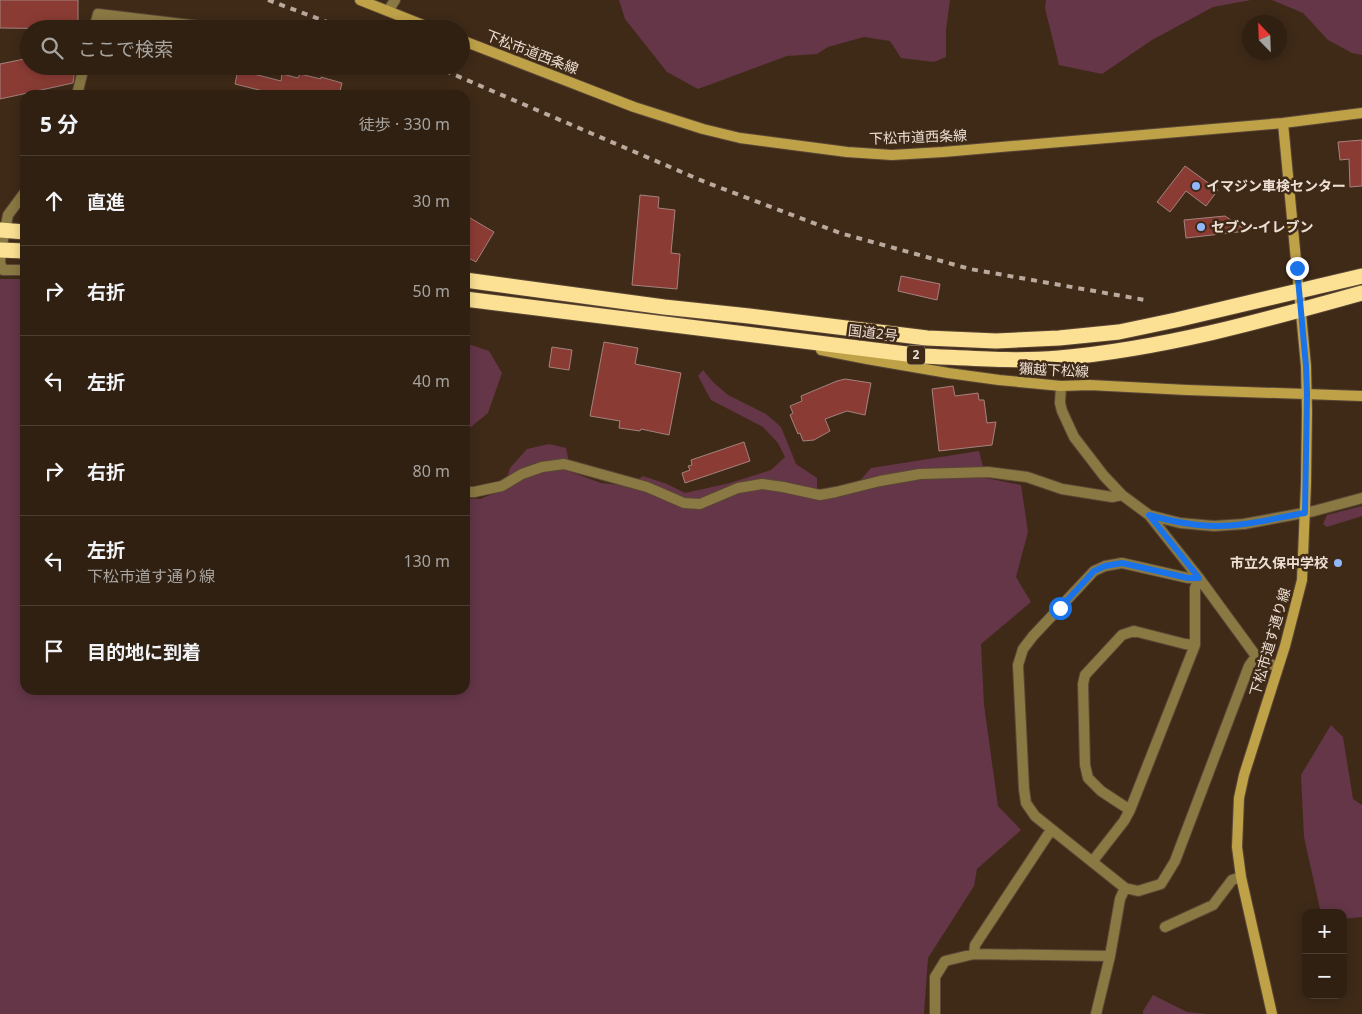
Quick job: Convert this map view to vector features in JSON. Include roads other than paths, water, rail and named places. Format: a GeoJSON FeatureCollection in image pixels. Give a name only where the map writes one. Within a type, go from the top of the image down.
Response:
{"type":"FeatureCollection","features":[{"type":"Feature","properties":{"kind":"highway"},"geometry":{"type":"LineString","coordinates":[[2,230],[20,232]]}},
{"type":"Feature","properties":{"kind":"highway"},"geometry":{"type":"LineString","coordinates":[[1,250],[20,252]]}},
{"type":"Feature","properties":{"kind":"highway","name":"国道2号"},"geometry":{"type":"LineString","coordinates":[[470,281],[664,307],[927,338],[996,341],[1059,338],[1119,332],[1362,276]]}},
{"type":"Feature","properties":{"kind":"highway","name":"国道2号"},"geometry":{"type":"LineString","coordinates":[[470,300],[923,356],[999,360],[1057,358],[1120,351],[1180,340],[1362,294]]}},
{"type":"Feature","properties":{"kind":"street"},"geometry":{"type":"LineString","coordinates":[[360,0],[410,20]]}},
{"type":"Feature","properties":{"kind":"street"},"geometry":{"type":"LineString","coordinates":[[388,11],[395,0]]}},
{"type":"Feature","properties":{"kind":"street"},"geometry":{"type":"LineString","coordinates":[[96,20],[98,14],[148,20]]}},
{"type":"Feature","properties":{"kind":"street","name":"下松市道西条線"},"geometry":{"type":"LineString","coordinates":[[470,43],[634,107],[703,130],[740,138],[847,152],[892,155],[934,152],[1282,122],[1362,113]]}},
{"type":"Feature","properties":{"kind":"street"},"geometry":{"type":"LineString","coordinates":[[77,90],[82,75]]}},
{"type":"Feature","properties":{"kind":"street","name":"下松市道す通り線"},"geometry":{"type":"LineString","coordinates":[[1272,1014],[1241,877],[1237,847],[1239,798],[1244,775],[1290,630],[1302,580],[1305,513],[1306,366],[1282,122]]}},
{"type":"Feature","properties":{"kind":"street"},"geometry":{"type":"LineString","coordinates":[[20,199],[8,215],[2,230],[0,263],[3,270],[20,270]]}},
{"type":"Feature","properties":{"kind":"street","name":"獺越下松線"},"geometry":{"type":"LineString","coordinates":[[749,335],[867,359],[999,380],[1061,386],[1089,385],[1362,396]]}},
{"type":"Feature","properties":{"kind":"street"},"geometry":{"type":"LineString","coordinates":[[1061,386],[1060,403],[1062,411],[1074,437],[1104,476],[1122,495],[1149,515],[1199,578],[1256,656],[1278,667]]}},
{"type":"Feature","properties":{"kind":"street"},"geometry":{"type":"LineString","coordinates":[[470,492],[502,486],[522,474],[542,467],[564,464],[646,487],[684,503],[700,504],[738,488],[762,484],[820,495],[920,474],[988,472],[1027,477],[1062,489],[1112,497],[1122,495]]}},
{"type":"Feature","properties":{"kind":"street"},"geometry":{"type":"LineString","coordinates":[[1149,515],[1180,523],[1214,526],[1244,524],[1305,513],[1362,498]]}},
{"type":"Feature","properties":{"kind":"street"},"geometry":{"type":"LineString","coordinates":[[1199,578],[1188,578],[1122,563],[1105,566],[1094,571],[1023,649],[1018,665],[1024,789],[1026,803],[1035,816],[1125,888],[1138,892],[1161,884],[1175,861],[1249,666],[1256,656]]}},
{"type":"Feature","properties":{"kind":"street"},"geometry":{"type":"LineString","coordinates":[[1092,862],[1124,821],[1130,810],[1195,645],[1195,588],[1199,578]]}},
{"type":"Feature","properties":{"kind":"street"},"geometry":{"type":"LineString","coordinates":[[1130,810],[1101,791],[1088,778],[1085,765],[1083,684],[1085,675],[1122,635],[1134,631],[1195,645]]}},
{"type":"Feature","properties":{"kind":"street"},"geometry":{"type":"LineString","coordinates":[[974,954],[975,945],[1051,830]]}},
{"type":"Feature","properties":{"kind":"street"},"geometry":{"type":"LineString","coordinates":[[1165,927],[1213,905],[1232,880],[1241,877]]}},
{"type":"Feature","properties":{"kind":"street"},"geometry":{"type":"LineString","coordinates":[[1096,1014],[1110,956],[1120,899],[1125,888]]}},
{"type":"Feature","properties":{"kind":"street"},"geometry":{"type":"LineString","coordinates":[[935,1014],[935,977],[945,961],[974,954],[1110,956]]}},
{"type":"Feature","properties":{"kind":"railway"},"geometry":{"type":"LineString","coordinates":[[268,0],[322,20]]}},
{"type":"Feature","properties":{"kind":"railway"},"geometry":{"type":"LineString","coordinates":[[455,75],[705,182],[840,233],[970,269],[1145,300]]}},
{"type":"Feature","properties":{"kind":"place","name":"イマジン車検センター"},"geometry":{"type":"Point","coordinates":[1196,186]}},
{"type":"Feature","properties":{"kind":"place","name":"セブン-イレブン"},"geometry":{"type":"Point","coordinates":[1201,227]}},
{"type":"Feature","properties":{"kind":"place","name":"市立久保中学校"},"geometry":{"type":"Point","coordinates":[1338,563]}}]}
